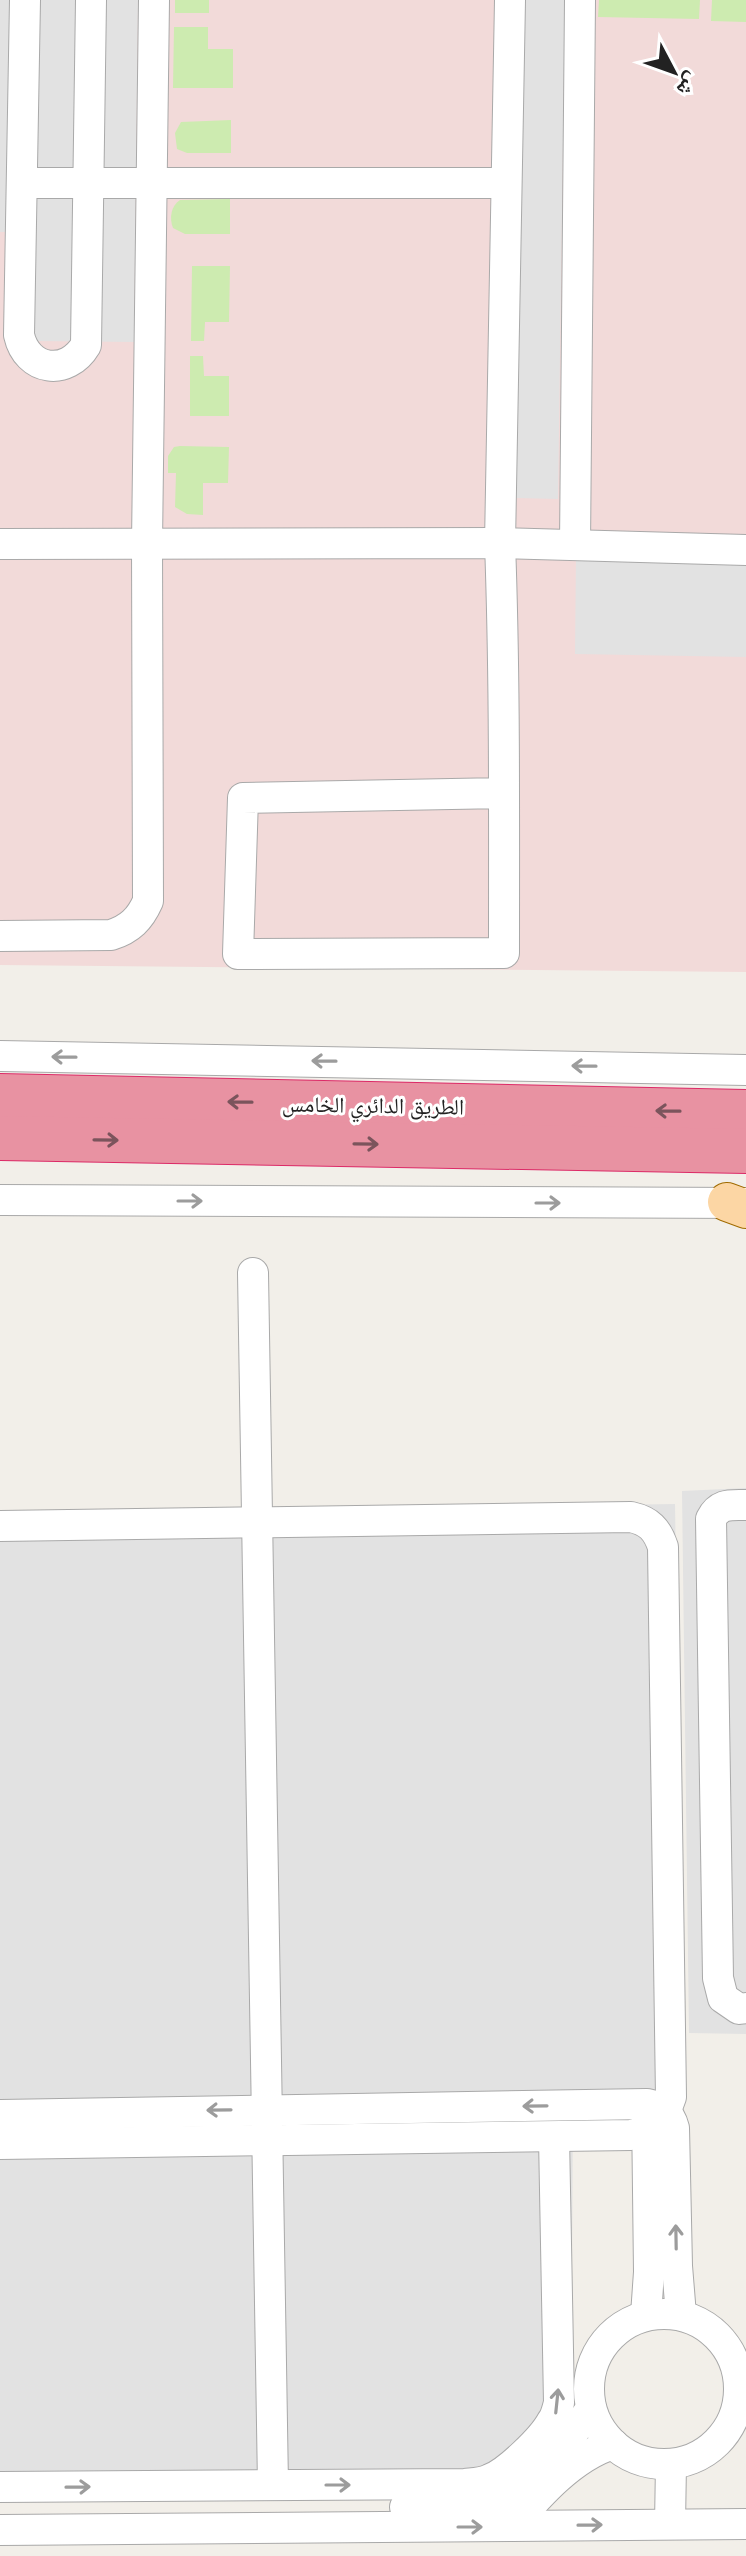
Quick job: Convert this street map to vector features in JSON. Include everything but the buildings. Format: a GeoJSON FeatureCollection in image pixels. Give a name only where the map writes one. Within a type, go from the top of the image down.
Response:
{"type":"FeatureCollection","features":[{"type":"Feature","properties":{"kind":"highway","name":"الطريق الدائري الخامس"},"geometry":{"type":"LineString","coordinates":[[0,1096],[746,1112]]}},
{"type":"Feature","properties":{"kind":"highway","name":"الطريق الدائري الخامس"},"geometry":{"type":"LineString","coordinates":[[0,1138],[746,1151]]}},
{"type":"Feature","properties":{"kind":"street"},"geometry":{"type":"LineString","coordinates":[[25,0],[19,335],[25,351],[32,358],[54,366],[76,358],[86,345],[91,0]]}},
{"type":"Feature","properties":{"kind":"street"},"geometry":{"type":"LineString","coordinates":[[0,936],[111,935],[135,923],[148,901],[147,543],[154,0]]}},
{"type":"Feature","properties":{"kind":"street"},"geometry":{"type":"LineString","coordinates":[[504,793],[243,798],[238,954],[504,953],[504,793],[503,622],[500,543],[510,0]]}},
{"type":"Feature","properties":{"kind":"street"},"geometry":{"type":"LineString","coordinates":[[575,545],[580,0]]}},
{"type":"Feature","properties":{"kind":"street"},"geometry":{"type":"LineString","coordinates":[[22,183],[506,183]]}},
{"type":"Feature","properties":{"kind":"street"},"geometry":{"type":"LineString","coordinates":[[0,544],[500,543],[746,550]]}},
{"type":"Feature","properties":{"kind":"street","name":"الطريق الدائري الخامس"},"geometry":{"type":"LineString","coordinates":[[0,1056],[746,1070]]}},
{"type":"Feature","properties":{"kind":"street"},"geometry":{"type":"LineString","coordinates":[[0,1200],[638,1203],[741,1209]]}},
{"type":"Feature","properties":{"kind":"street"},"geometry":{"type":"LineString","coordinates":[[253,1273],[273,2485]]}},
{"type":"Feature","properties":{"kind":"street"},"geometry":{"type":"LineString","coordinates":[[746,1505],[724,1505],[715,1511],[711,1519],[718,1978],[723,1998],[739,2009],[746,2008]]}},
{"type":"Feature","properties":{"kind":"street"},"geometry":{"type":"LineString","coordinates":[[0,1526],[631,1517],[652,1526],[663,1547],[671,2049],[671,2097],[631,2135],[0,2144]]}},
{"type":"Feature","properties":{"kind":"street"},"geometry":{"type":"LineString","coordinates":[[0,2115],[267,2109],[653,2115],[674,2128],[676,2254],[681,2315]]}},
{"type":"Feature","properties":{"kind":"street"},"geometry":{"type":"LineString","coordinates":[[646,2315],[653,2115]]}},
{"type":"Feature","properties":{"kind":"street"},"geometry":{"type":"LineString","coordinates":[[0,2487],[477,2483],[503,2472],[548,2428],[559,2403],[554,2137]]}},
{"type":"Feature","properties":{"kind":"street"},"geometry":{"type":"LineString","coordinates":[[646,2315],[681,2315],[703,2323],[715,2332],[741,2364],[740,2416],[710,2449],[698,2456],[671,2464],[640,2460],[613,2444],[600,2428],[591,2409],[590,2379],[599,2351],[619,2329],[646,2315]]}},
{"type":"Feature","properties":{"kind":"street"},"geometry":{"type":"LineString","coordinates":[[0,2519],[487,2505],[507,2496],[565,2443],[591,2409]]}},
{"type":"Feature","properties":{"kind":"street"},"geometry":{"type":"LineString","coordinates":[[512,2526],[563,2474],[595,2450],[613,2444]]}},
{"type":"Feature","properties":{"kind":"street"},"geometry":{"type":"LineString","coordinates":[[670,2524],[671,2464]]}},
{"type":"Feature","properties":{"kind":"street"},"geometry":{"type":"LineString","coordinates":[[0,2530],[746,2524]]}},
{"type":"Feature","properties":{"kind":"shaded area"},"geometry":{"type":"Polygon","coordinates":[[[0,0],[746,0],[746,972],[0,965],[0,0]]]}},
{"type":"Feature","properties":{"kind":"shaded area"},"geometry":{"type":"Polygon","coordinates":[[[0,0],[11,0],[7,232],[0,232],[0,0]]]}},
{"type":"Feature","properties":{"kind":"shaded area"},"geometry":{"type":"Polygon","coordinates":[[[39,0],[138,0],[134,342],[34,341],[39,0]]]}},
{"type":"Feature","properties":{"kind":"shaded area"},"geometry":{"type":"Polygon","coordinates":[[[523,0],[565,0],[558,499],[516,498],[523,0]]]}},
{"type":"Feature","properties":{"kind":"shaded area"},"geometry":{"type":"Polygon","coordinates":[[[576,556],[746,557],[746,657],[575,654],[576,556]]]}},
{"type":"Feature","properties":{"kind":"shaded area"},"geometry":{"type":"Polygon","coordinates":[[[746,1488],[746,2034],[689,2033],[682,1491],[746,1488]]]}},
{"type":"Feature","properties":{"kind":"shaded area"},"geometry":{"type":"Polygon","coordinates":[[[675,1504],[684,2102],[573,2104],[571,2422],[493,2495],[0,2502],[0,1514],[675,1504]]]}},
{"type":"Feature","properties":{"kind":"green space"},"geometry":{"type":"Polygon","coordinates":[[[175,0],[209,0],[209,13],[175,13],[175,0]]]}},
{"type":"Feature","properties":{"kind":"green space"},"geometry":{"type":"Polygon","coordinates":[[[599,0],[700,0],[699,19],[598,17],[599,0]]]}},
{"type":"Feature","properties":{"kind":"green space"},"geometry":{"type":"Polygon","coordinates":[[[712,0],[746,0],[746,22],[711,21],[712,0]]]}},
{"type":"Feature","properties":{"kind":"green space"},"geometry":{"type":"Polygon","coordinates":[[[174,27],[208,27],[208,49],[233,49],[233,88],[173,88],[174,27]]]}},
{"type":"Feature","properties":{"kind":"green space"},"geometry":{"type":"Polygon","coordinates":[[[231,120],[231,153],[187,153],[177,149],[175,133],[181,122],[231,120]]]}},
{"type":"Feature","properties":{"kind":"green space"},"geometry":{"type":"Polygon","coordinates":[[[230,199],[230,234],[185,234],[173,228],[172,212],[180,200],[230,199]]]}},
{"type":"Feature","properties":{"kind":"green space"},"geometry":{"type":"Polygon","coordinates":[[[192,266],[230,266],[229,322],[205,322],[204,341],[191,341],[192,266]]]}},
{"type":"Feature","properties":{"kind":"green space"},"geometry":{"type":"Polygon","coordinates":[[[190,356],[203,356],[204,376],[229,376],[229,416],[190,416],[190,356]]]}},
{"type":"Feature","properties":{"kind":"green space"},"geometry":{"type":"Polygon","coordinates":[[[174,447],[229,447],[228,483],[203,483],[203,515],[187,514],[175,507],[176,473],[168,473],[168,456],[174,447]]]}}]}
